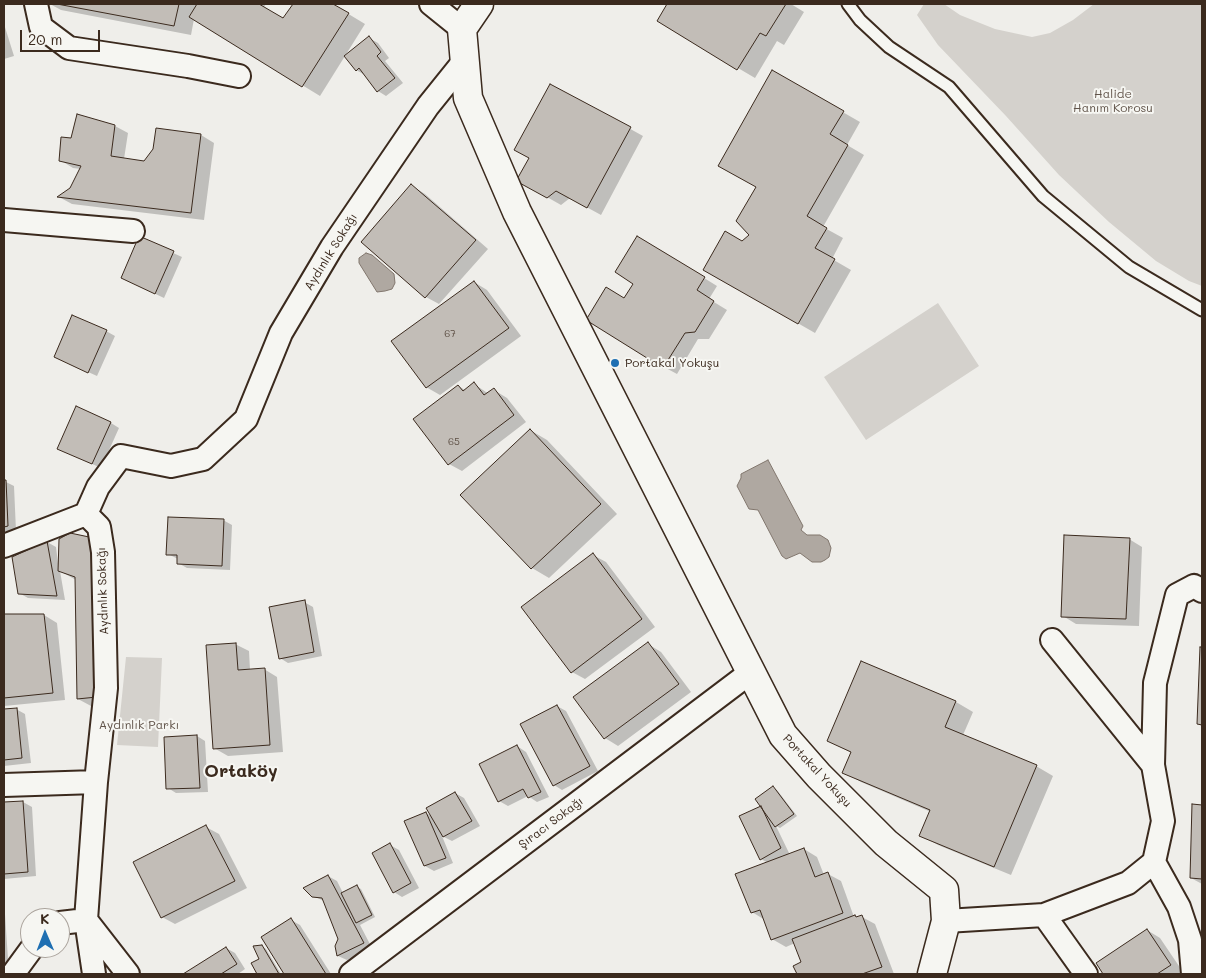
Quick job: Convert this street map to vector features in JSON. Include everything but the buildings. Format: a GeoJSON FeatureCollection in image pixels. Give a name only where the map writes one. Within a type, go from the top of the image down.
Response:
{"type":"FeatureCollection","features":[{"type":"Feature","properties":{"kind":"main road"},"geometry":{"type":"LineString","coordinates":[[462,29],[478,4]]}},
{"type":"Feature","properties":{"kind":"main road","name":"Portakal Yokuşu"},"geometry":{"type":"LineString","coordinates":[[462,29],[468,98],[517,212],[782,735],[819,776],[886,843],[944,890],[946,921],[932,974]]}},
{"type":"Feature","properties":{"kind":"street"},"geometry":{"type":"LineString","coordinates":[[36,4],[41,28],[69,48],[188,66],[239,76]]}},
{"type":"Feature","properties":{"kind":"street"},"geometry":{"type":"LineString","coordinates":[[431,4],[462,29]]}},
{"type":"Feature","properties":{"kind":"street","name":"Aydınlık Sokağı"},"geometry":{"type":"LineString","coordinates":[[94,974],[86,920],[96,782],[106,688],[103,552],[99,527],[86,514],[98,487],[121,456],[171,466],[203,459],[246,419],[281,334],[332,247],[428,106],[465,60]]}},
{"type":"Feature","properties":{"kind":"street"},"geometry":{"type":"LineString","coordinates":[[4,220],[133,231]]}},
{"type":"Feature","properties":{"kind":"street"},"geometry":{"type":"LineString","coordinates":[[4,546],[86,514]]}},
{"type":"Feature","properties":{"kind":"street"},"geometry":{"type":"LineString","coordinates":[[946,921],[1044,915],[1128,883],[1154,862],[1163,821],[1153,765],[1154,683],[1177,595],[1194,586],[1202,591]]}},
{"type":"Feature","properties":{"kind":"street"},"geometry":{"type":"LineString","coordinates":[[1052,640],[1153,765]]}},
{"type":"Feature","properties":{"kind":"street","name":"Şıracı Sokağı"},"geometry":{"type":"LineString","coordinates":[[351,974],[751,672]]}},
{"type":"Feature","properties":{"kind":"street"},"geometry":{"type":"LineString","coordinates":[[4,785],[96,782]]}},
{"type":"Feature","properties":{"kind":"street"},"geometry":{"type":"LineString","coordinates":[[1154,862],[1180,907],[1190,940],[1194,974]]}},
{"type":"Feature","properties":{"kind":"street"},"geometry":{"type":"LineString","coordinates":[[1044,915],[1086,974]]}},
{"type":"Feature","properties":{"kind":"street"},"geometry":{"type":"LineString","coordinates":[[70,922],[86,920],[128,974]]}},
{"type":"Feature","properties":{"kind":"street"},"geometry":{"type":"LineString","coordinates":[[13,974],[25,958]]}},
{"type":"Feature","properties":{"kind":"lane"},"geometry":{"type":"LineString","coordinates":[[848,4],[860,20],[889,47],[949,87],[1043,196],[1129,266],[1202,310]]}},
{"type":"Feature","properties":{"kind":"green space","name":"Halide Hanım Korosu"},"geometry":{"type":"Polygon","coordinates":[[[924,4],[944,4],[960,15],[995,29],[1032,37],[1050,33],[1073,20],[1094,4],[1202,4],[1202,286],[1189,281],[1156,261],[1109,222],[1059,175],[938,45],[917,15],[924,4]]]}},
{"type":"Feature","properties":{"kind":"green space"},"geometry":{"type":"Polygon","coordinates":[[[938,303],[979,366],[866,440],[824,377],[938,303]]]}},
{"type":"Feature","properties":{"kind":"green space","name":"Aydınlık Parkı"},"geometry":{"type":"Polygon","coordinates":[[[126,657],[162,658],[158,747],[117,745],[126,657]]]}},
{"type":"Feature","properties":{"kind":"shaded area"},"geometry":{"type":"Polygon","coordinates":[[[366,253],[372,255],[394,274],[395,283],[392,289],[377,292],[359,263],[359,258],[366,253]]]}},
{"type":"Feature","properties":{"kind":"shaded area"},"geometry":{"type":"Polygon","coordinates":[[[768,460],[803,526],[801,530],[807,535],[820,535],[828,540],[831,548],[829,557],[825,560],[812,562],[800,553],[786,559],[782,556],[758,510],[749,509],[737,486],[741,474],[768,460]]]}},
{"type":"Feature","properties":{"kind":"place","name":"Portakal Yokuşu"},"geometry":{"type":"Point","coordinates":[615,363]}},
{"type":"Feature","properties":{"kind":"district","name":"Ortaköy"},"geometry":{"type":"Point","coordinates":[241,771]}}]}
